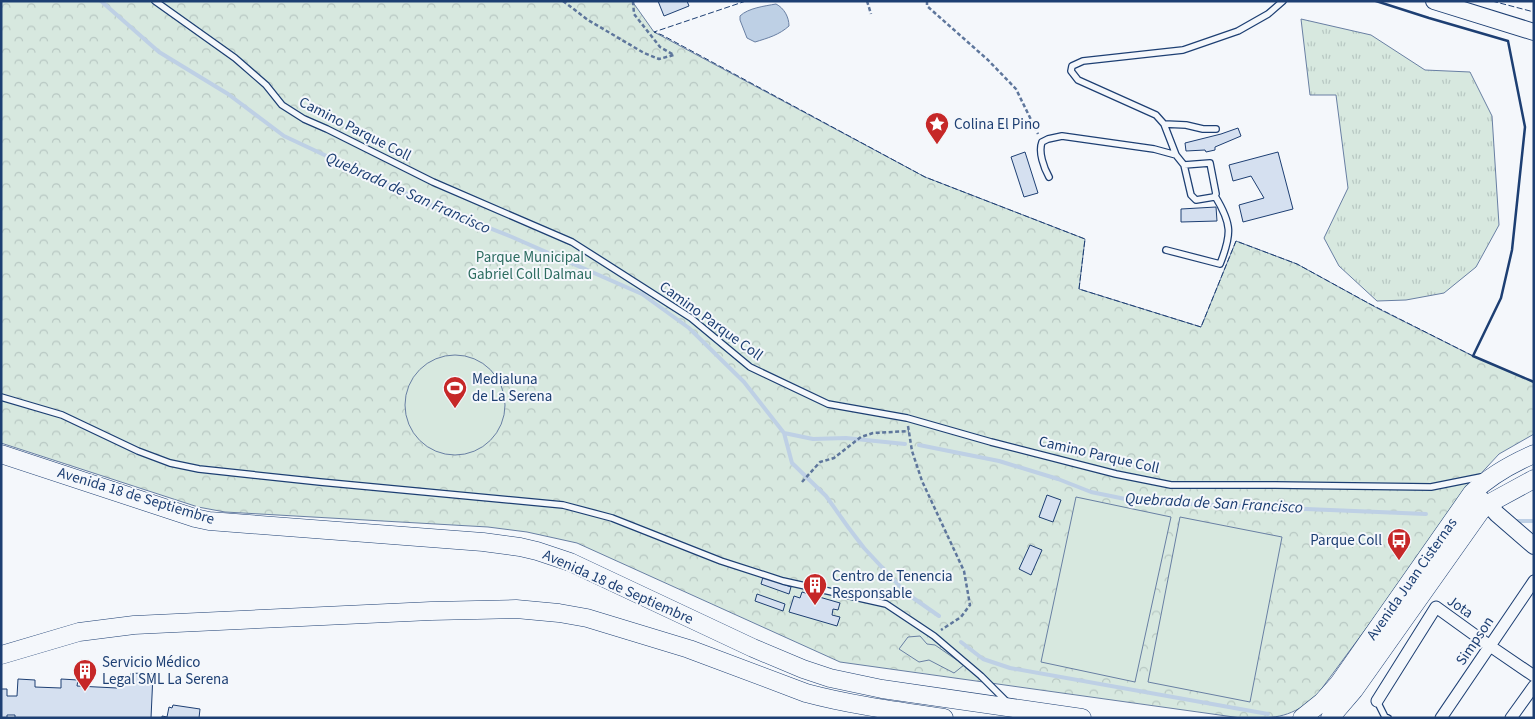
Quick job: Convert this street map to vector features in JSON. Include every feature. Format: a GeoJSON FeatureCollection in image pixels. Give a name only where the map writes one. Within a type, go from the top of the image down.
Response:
{"type":"FeatureCollection","features":[{"type":"Feature","properties":{"kind":"main road"},"geometry":{"type":"LineString","coordinates":[[1434,1],[1534,32]]}},
{"type":"Feature","properties":{"kind":"main road","name":"Avenida 18 de Septiembre"},"geometry":{"type":"LineString","coordinates":[[1,454],[209,521],[483,542],[538,551],[570,562],[753,648],[816,673],[882,689],[1082,718]]}},
{"type":"Feature","properties":{"kind":"main road","name":"Avenida Juan Cisternas"},"geometry":{"type":"LineString","coordinates":[[1302,718],[1322,702],[1339,683],[1472,493],[1498,472],[1518,460],[1534,454]]}},
{"type":"Feature","properties":{"kind":"main road","name":"Avenida Juan Cisternas"},"geometry":{"type":"LineString","coordinates":[[1330,718],[1348,710],[1354,690],[1472,522],[1488,504],[1534,479]]}},
{"type":"Feature","properties":{"kind":"main road"},"geometry":{"type":"LineString","coordinates":[[1472,493],[1488,504],[1534,546]]}},
{"type":"Feature","properties":{"kind":"main road","name":"Avenida 18 de Septiembre"},"geometry":{"type":"LineString","coordinates":[[1,655],[79,632],[134,625],[516,609],[587,618],[689,650],[824,698],[944,718]]}},
{"type":"Feature","properties":{"kind":"street","name":"Simpson"},"geometry":{"type":"LineString","coordinates":[[1441,718],[1534,581]]}},
{"type":"Feature","properties":{"kind":"street","name":"Jota"},"geometry":{"type":"LineString","coordinates":[[1377,701],[1436,607],[1534,676]]}},
{"type":"Feature","properties":{"kind":"street"},"geometry":{"type":"LineString","coordinates":[[1511,718],[1534,686]]}},
{"type":"Feature","properties":{"kind":"lane","name":"Camino Parque Coll"},"geometry":{"type":"LineString","coordinates":[[155,1],[235,58],[266,85],[282,105],[304,120],[327,129],[433,182],[572,242],[691,318],[750,367],[828,404],[907,418],[1116,474],[1172,485],[1431,487],[1480,478],[1498,472]]}},
{"type":"Feature","properties":{"kind":"lane"},"geometry":{"type":"LineString","coordinates":[[1215,196],[1196,200],[1191,196],[1184,165],[1176,155],[1164,124],[1156,115],[1078,80],[1071,70],[1072,66],[1082,61],[1183,50],[1238,31],[1268,14],[1283,1]]}},
{"type":"Feature","properties":{"kind":"lane"},"geometry":{"type":"LineString","coordinates":[[1164,124],[1186,125],[1203,130],[1216,129]]}},
{"type":"Feature","properties":{"kind":"lane"},"geometry":{"type":"LineString","coordinates":[[1049,177],[1040,148],[1042,142],[1062,136],[1154,149],[1176,155]]}},
{"type":"Feature","properties":{"kind":"lane"},"geometry":{"type":"LineString","coordinates":[[1166,250],[1220,264],[1228,243],[1228,224],[1224,211],[1215,196],[1210,163],[1184,165]]}},
{"type":"Feature","properties":{"kind":"lane"},"geometry":{"type":"LineString","coordinates":[[1,397],[62,415],[138,451],[170,463],[199,469],[563,505],[612,518],[721,561],[783,581],[886,604],[934,636],[981,676],[1013,708]]}},
{"type":"Feature","properties":{"kind":"lane"},"geometry":{"type":"LineString","coordinates":[[1377,701],[1385,717],[1388,718]]}},
{"type":"Feature","properties":{"kind":"path"},"geometry":{"type":"LineString","coordinates":[[563,1],[588,20],[644,54],[659,59],[674,55],[660,47],[634,14],[633,1]]}},
{"type":"Feature","properties":{"kind":"path"},"geometry":{"type":"LineString","coordinates":[[867,1],[871,14]]}},
{"type":"Feature","properties":{"kind":"path"},"geometry":{"type":"LineString","coordinates":[[927,1],[927,6],[988,60],[1016,89],[1042,142]]}},
{"type":"Feature","properties":{"kind":"path"},"geometry":{"type":"LineString","coordinates":[[907,418],[912,451],[922,481],[964,570],[970,605],[961,617],[934,636]]}},
{"type":"Feature","properties":{"kind":"path"},"geometry":{"type":"LineString","coordinates":[[802,482],[820,462],[834,458],[861,437],[873,433],[909,431]]}},
{"type":"Feature","properties":{"kind":"green space","name":"Parque Municipal Gabriel Coll Dalmau"},"geometry":{"type":"Polygon","coordinates":[[[1,1],[632,1],[654,32],[925,177],[1085,239],[1079,289],[1201,327],[1236,241],[1297,264],[1377,308],[1473,356],[1534,382],[1534,434],[1499,454],[1461,495],[1393,592],[1314,699],[1288,714],[1263,718],[1241,718],[840,662],[577,543],[527,532],[488,527],[225,512],[198,507],[1,443],[1,1]]]}},
{"type":"Feature","properties":{"kind":"green space"},"geometry":{"type":"Polygon","coordinates":[[[1301,19],[1371,35],[1425,70],[1470,72],[1492,116],[1499,225],[1476,267],[1444,293],[1406,300],[1377,301],[1339,266],[1324,238],[1348,188],[1336,95],[1310,95],[1301,19]]]}},
{"type":"Feature","properties":{"kind":"green space","name":"Medialuna de La Serena"},"geometry":{"type":"Polygon","coordinates":[[[455,355],[474,359],[490,370],[501,386],[505,405],[501,424],[490,440],[474,451],[455,455],[436,451],[420,440],[409,424],[405,405],[409,386],[420,370],[436,359],[455,355]]]}},
{"type":"Feature","properties":{"kind":"green space"},"geometry":{"type":"Polygon","coordinates":[[[1076,497],[1171,517],[1135,682],[1041,662],[1076,497]]]}},
{"type":"Feature","properties":{"kind":"green space"},"geometry":{"type":"Polygon","coordinates":[[[1180,517],[1282,537],[1250,702],[1148,682],[1180,517]]]}},
{"type":"Feature","properties":{"kind":"green space"},"geometry":{"type":"Polygon","coordinates":[[[920,636],[927,644],[935,645],[964,665],[954,673],[929,660],[919,662],[899,649],[908,637],[920,636]]]}},
{"type":"Feature","properties":{"kind":"water"},"geometry":{"type":"Polygon","coordinates":[[[776,4],[786,13],[789,26],[769,38],[755,42],[747,38],[740,16],[752,9],[776,4]]]}},
{"type":"Feature","properties":{"kind":"building"},"geometry":{"type":"Polygon","coordinates":[[[658,1],[687,1],[689,6],[664,16],[658,1]]]}},
{"type":"Feature","properties":{"kind":"building"},"geometry":{"type":"Polygon","coordinates":[[[1238,128],[1241,136],[1215,147],[1215,150],[1206,152],[1205,150],[1186,151],[1185,143],[1238,128]]]}},
{"type":"Feature","properties":{"kind":"building"},"geometry":{"type":"Polygon","coordinates":[[[1025,152],[1038,193],[1024,197],[1011,157],[1025,152]]]}},
{"type":"Feature","properties":{"kind":"building"},"geometry":{"type":"Polygon","coordinates":[[[1278,152],[1293,209],[1243,222],[1239,205],[1264,198],[1251,176],[1233,181],[1229,165],[1278,152]]]}},
{"type":"Feature","properties":{"kind":"building"},"geometry":{"type":"Polygon","coordinates":[[[1216,207],[1217,221],[1181,222],[1181,209],[1216,207]]]}},
{"type":"Feature","properties":{"kind":"building"},"geometry":{"type":"Polygon","coordinates":[[[1047,495],[1061,500],[1053,522],[1039,517],[1047,495]]]}},
{"type":"Feature","properties":{"kind":"building"},"geometry":{"type":"Polygon","coordinates":[[[1030,545],[1042,550],[1031,575],[1019,569],[1030,545]]]}},
{"type":"Feature","properties":{"kind":"building"},"geometry":{"type":"Polygon","coordinates":[[[763,577],[791,587],[789,594],[761,584],[763,577]]]}},
{"type":"Feature","properties":{"kind":"building","name":"Centro de Tenencia Responsable"},"geometry":{"type":"Polygon","coordinates":[[[802,592],[840,603],[838,610],[833,609],[832,615],[840,617],[837,626],[789,612],[794,596],[800,598],[802,592]]]}},
{"type":"Feature","properties":{"kind":"building"},"geometry":{"type":"Polygon","coordinates":[[[757,594],[785,604],[783,611],[755,601],[757,594]]]}},
{"type":"Feature","properties":{"kind":"building","name":"Servicio Médico Legal SML La Serena"},"geometry":{"type":"Polygon","coordinates":[[[131,673],[153,674],[151,718],[15,718],[15,715],[7,715],[7,718],[1,718],[1,689],[7,689],[7,696],[17,696],[18,679],[35,680],[35,687],[61,688],[61,679],[78,680],[77,686],[117,688],[117,680],[130,681],[131,673]]]}},
{"type":"Feature","properties":{"kind":"building"},"geometry":{"type":"Polygon","coordinates":[[[173,705],[200,709],[199,718],[162,718],[162,716],[167,717],[169,707],[172,708],[173,705]]]}},
{"type":"Feature","properties":{"kind":"waterway","name":"Quebrada de San Francisco"},"geometry":{"type":"LineString","coordinates":[[101,1],[159,52],[228,94],[284,136],[431,205],[512,237],[642,294],[689,328],[744,382],[784,433],[792,463],[826,496],[864,548],[906,593],[939,616]]}},
{"type":"Feature","properties":{"kind":"waterway","name":"Quebrada de San Francisco"},"geometry":{"type":"LineString","coordinates":[[784,433],[813,439],[846,438],[905,444]]}},
{"type":"Feature","properties":{"kind":"waterway","name":"Quebrada de San Francisco"},"geometry":{"type":"LineString","coordinates":[[919,445],[999,461],[1058,479],[1091,492],[1140,502],[1426,514]]}},
{"type":"Feature","properties":{"kind":"waterway","name":"Quebrada de San Francisco"},"geometry":{"type":"LineString","coordinates":[[1517,521],[1534,521]]}},
{"type":"Feature","properties":{"kind":"waterway","name":"Quebrada de San Francisco"},"geometry":{"type":"LineString","coordinates":[[961,642],[983,659],[1010,668],[1268,714]]}},
{"type":"Feature","properties":{"kind":"fence"},"geometry":{"type":"LineString","coordinates":[[746,1],[654,32],[925,177],[1085,239],[1079,289],[1201,327],[1236,241],[1297,264],[1370,304],[1473,356]]}},
{"type":"Feature","properties":{"kind":"fence"},"geometry":{"type":"LineString","coordinates":[[1492,1],[1534,12]]}},
{"type":"Feature","properties":{"kind":"wall"},"geometry":{"type":"LineString","coordinates":[[1376,1],[1508,41],[1525,127],[1512,250],[1501,298],[1473,356],[1534,382]]}},
{"type":"Feature","properties":{"kind":"place","name":"Colina El Pino"},"geometry":{"type":"Point","coordinates":[937,145]}},
{"type":"Feature","properties":{"kind":"place","name":"Medialuna de La Serena"},"geometry":{"type":"Point","coordinates":[455,409]}},
{"type":"Feature","properties":{"kind":"place","name":"Parque Coll"},"geometry":{"type":"Point","coordinates":[1399,561]}},
{"type":"Feature","properties":{"kind":"place","name":"Centro de Tenencia Responsable"},"geometry":{"type":"Point","coordinates":[815,606]}},
{"type":"Feature","properties":{"kind":"place","name":"Servicio Médico Legal SML La Serena"},"geometry":{"type":"Point","coordinates":[85,692]}}]}
